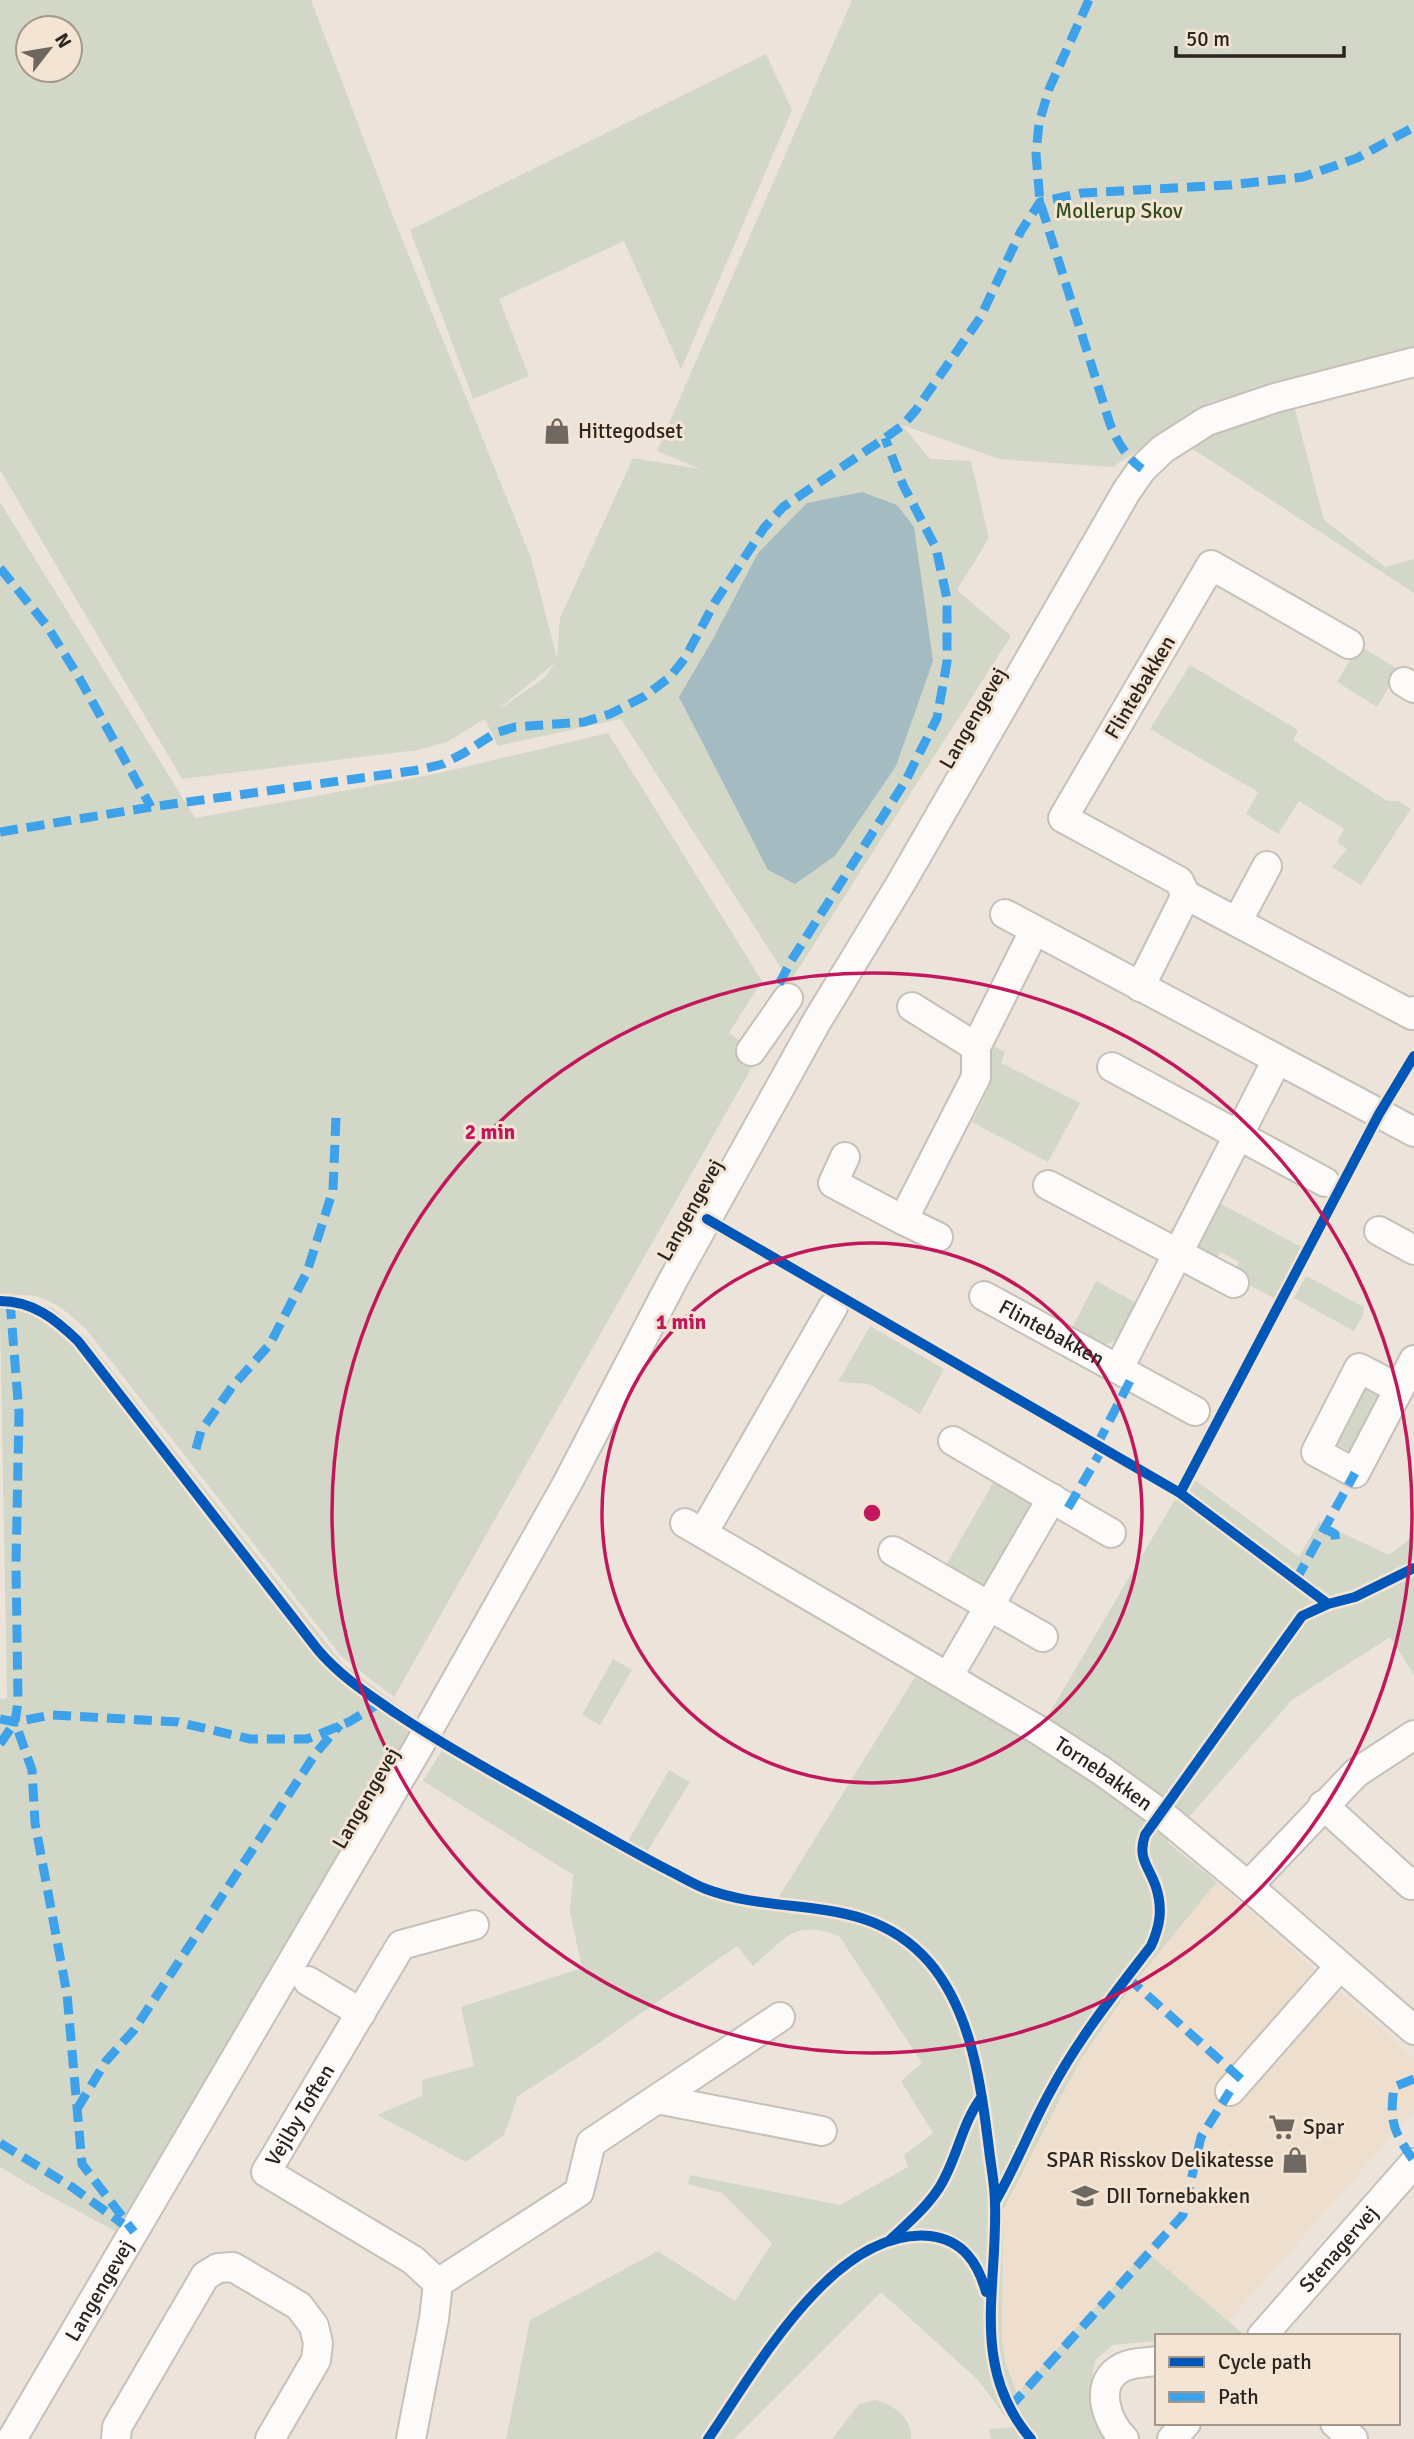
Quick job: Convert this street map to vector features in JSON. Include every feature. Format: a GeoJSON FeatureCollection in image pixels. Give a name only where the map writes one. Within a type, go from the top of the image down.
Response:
{"type":"FeatureCollection","features":[{"type":"Feature","properties":{"kind":"street","name":"Langengevej"},"geometry":{"type":"LineString","coordinates":[[12,2439],[426,1734],[568,1482],[673,1280],[817,1021],[901,883],[1126,492],[1142,469],[1163,449],[1207,421],[1275,398],[1414,362]]}},
{"type":"Feature","properties":{"kind":"street","name":"Flintebakken"},"geometry":{"type":"LineString","coordinates":[[1349,644],[1212,565],[1062,818],[1179,881],[1186,895],[1412,1015],[1414,1011]]}},
{"type":"Feature","properties":{"kind":"street"},"geometry":{"type":"LineString","coordinates":[[1237,922],[1267,866]]}},
{"type":"Feature","properties":{"kind":"street"},"geometry":{"type":"LineString","coordinates":[[1140,987],[1186,895]]}},
{"type":"Feature","properties":{"kind":"street"},"geometry":{"type":"LineString","coordinates":[[1005,914],[1414,1132]]}},
{"type":"Feature","properties":{"kind":"street"},"geometry":{"type":"LineString","coordinates":[[903,1220],[976,1077],[976,1047],[1034,931]]}},
{"type":"Feature","properties":{"kind":"street"},"geometry":{"type":"LineString","coordinates":[[751,1051],[788,998]]}},
{"type":"Feature","properties":{"kind":"street"},"geometry":{"type":"LineString","coordinates":[[912,1007],[976,1047]]}},
{"type":"Feature","properties":{"kind":"street","name":"Flintebakken"},"geometry":{"type":"LineString","coordinates":[[1119,1368],[1277,1060]]}},
{"type":"Feature","properties":{"kind":"street"},"geometry":{"type":"LineString","coordinates":[[1112,1067],[1325,1182]]}},
{"type":"Feature","properties":{"kind":"street"},"geometry":{"type":"LineString","coordinates":[[845,1157],[833,1183],[938,1237]]}},
{"type":"Feature","properties":{"kind":"street"},"geometry":{"type":"LineString","coordinates":[[1048,1185],[1234,1283]]}},
{"type":"Feature","properties":{"kind":"street"},"geometry":{"type":"LineString","coordinates":[[1379,1231],[1414,1250]]}},
{"type":"Feature","properties":{"kind":"street","name":"Flintebakken"},"geometry":{"type":"LineString","coordinates":[[984,1296],[1195,1411]]}},
{"type":"Feature","properties":{"kind":"street","name":"Tornebakken"},"geometry":{"type":"LineString","coordinates":[[833,1307],[694,1528],[1102,1771],[1160,1813],[1248,1886],[1414,2030]]}},
{"type":"Feature","properties":{"kind":"street"},"geometry":{"type":"LineString","coordinates":[[1399,1389],[1414,1360]]}},
{"type":"Feature","properties":{"kind":"street"},"geometry":{"type":"LineString","coordinates":[[953,1441],[1111,1533]]}},
{"type":"Feature","properties":{"kind":"street"},"geometry":{"type":"LineString","coordinates":[[947,1677],[1052,1498]]}},
{"type":"Feature","properties":{"kind":"street"},"geometry":{"type":"LineString","coordinates":[[893,1551],[1043,1637]]}},
{"type":"Feature","properties":{"kind":"street"},"geometry":{"type":"LineString","coordinates":[[1248,1886],[1356,1773],[1414,1735]]}},
{"type":"Feature","properties":{"kind":"street"},"geometry":{"type":"LineString","coordinates":[[1323,1805],[1410,1885],[1414,1881]]}},
{"type":"Feature","properties":{"kind":"street","name":"Vejlby Toften"},"geometry":{"type":"LineString","coordinates":[[438,2283],[413,2260],[266,2172],[401,1945],[474,1925]]}},
{"type":"Feature","properties":{"kind":"street"},"geometry":{"type":"LineString","coordinates":[[1230,2091],[1340,1966]]}},
{"type":"Feature","properties":{"kind":"street"},"geometry":{"type":"LineString","coordinates":[[308,1980],[361,2013]]}},
{"type":"Feature","properties":{"kind":"street"},"geometry":{"type":"LineString","coordinates":[[411,2439],[436,2307],[438,2283],[579,2192],[591,2143],[780,2017]]}},
{"type":"Feature","properties":{"kind":"street"},"geometry":{"type":"LineString","coordinates":[[657,2099],[822,2131]]}},
{"type":"Feature","properties":{"kind":"street","name":"Stenagervej"},"geometry":{"type":"LineString","coordinates":[[1264,2334],[1414,2163]]}},
{"type":"Feature","properties":{"kind":"street"},"geometry":{"type":"LineString","coordinates":[[116,2439],[117,2427],[205,2276],[218,2268],[233,2267],[299,2306],[314,2326],[318,2343],[316,2360],[270,2439]]}},
{"type":"Feature","properties":{"kind":"street"},"geometry":{"type":"LineString","coordinates":[[1124,2439],[1116,2431],[1108,2413],[1105,2401],[1108,2383],[1119,2369],[1155,2361]]}},
{"type":"Feature","properties":{"kind":"street"},"geometry":{"type":"LineString","coordinates":[[1172,2439],[1184,2425]]}},
{"type":"Feature","properties":{"kind":"street"},"geometry":{"type":"LineString","coordinates":[[1337,2425],[1353,2439]]}},
{"type":"Feature","properties":{"kind":"shaded area"},"geometry":{"type":"Polygon","coordinates":[[[1217,1882],[1414,2058],[1414,2111],[1228,2322],[1146,2251],[1016,2395],[1006,2365],[1002,2341],[1003,2210],[1079,2062],[1132,1985],[1217,1882]]]}},
{"type":"Feature","properties":{"kind":"green space","name":"Mollerup Skov"},"geometry":{"type":"Polygon","coordinates":[[[0,0],[311,0],[395,221],[531,558],[557,658],[560,618],[633,458],[700,469],[657,451],[852,0],[1414,0],[1414,348],[1210,402],[1113,467],[1000,459],[902,425],[930,459],[971,461],[989,538],[957,590],[1011,636],[790,982],[621,719],[498,746],[485,719],[447,742],[418,750],[182,779],[0,470],[0,0]],[[555,663],[501,708],[543,679],[555,663]]]}},
{"type":"Feature","properties":{"kind":"green space"},"geometry":{"type":"Polygon","coordinates":[[[766,54],[792,110],[681,369],[624,241],[499,299],[529,376],[473,399],[410,230],[766,54]]]}},
{"type":"Feature","properties":{"kind":"green space"},"geometry":{"type":"Polygon","coordinates":[[[1294,406],[1324,520],[1385,567],[1414,559],[1414,593],[1185,444],[1294,406]]]}},
{"type":"Feature","properties":{"kind":"green space"},"geometry":{"type":"Polygon","coordinates":[[[0,502],[195,818],[435,774],[608,733],[762,981],[729,1033],[759,1055],[394,1697],[342,1657],[86,1329],[63,1309],[46,1300],[16,1295],[53,1308],[84,1335],[342,1663],[418,1720],[121,2234],[0,2167],[0,1699],[7,1698],[0,1315],[0,502]]]}},
{"type":"Feature","properties":{"kind":"green space"},"geometry":{"type":"Polygon","coordinates":[[[1359,645],[1399,670],[1377,707],[1337,682],[1359,645]]]}},
{"type":"Feature","properties":{"kind":"green space"},"geometry":{"type":"Polygon","coordinates":[[[1190,665],[1298,730],[1293,740],[1387,801],[1398,801],[1411,809],[1361,885],[1332,867],[1347,849],[1337,842],[1344,829],[1299,801],[1278,834],[1246,814],[1258,792],[1150,729],[1190,665]]]}},
{"type":"Feature","properties":{"kind":"green space"},"geometry":{"type":"Polygon","coordinates":[[[992,1045],[1005,1052],[1001,1063],[1080,1103],[1048,1162],[972,1122],[988,1088],[991,1072],[988,1051],[992,1045]]]}},
{"type":"Feature","properties":{"kind":"green space"},"geometry":{"type":"Polygon","coordinates":[[[1214,1200],[1305,1249],[1277,1300],[1232,1276],[1239,1262],[1221,1252],[1215,1259],[1201,1252],[1195,1238],[1214,1200]]]}},
{"type":"Feature","properties":{"kind":"green space"},"geometry":{"type":"Polygon","coordinates":[[[1306,1276],[1364,1307],[1363,1315],[1354,1331],[1294,1298],[1306,1276]]]}},
{"type":"Feature","properties":{"kind":"green space"},"geometry":{"type":"Polygon","coordinates":[[[1096,1281],[1139,1304],[1119,1340],[1101,1346],[1071,1330],[1096,1281]]]}},
{"type":"Feature","properties":{"kind":"green space"},"geometry":{"type":"Polygon","coordinates":[[[870,1326],[944,1369],[920,1414],[869,1384],[838,1382],[870,1326]]]}},
{"type":"Feature","properties":{"kind":"green space"},"geometry":{"type":"Polygon","coordinates":[[[1363,1387],[1384,1397],[1351,1452],[1336,1444],[1335,1440],[1363,1387]]]}},
{"type":"Feature","properties":{"kind":"green space"},"geometry":{"type":"Polygon","coordinates":[[[997,1476],[1030,1493],[1036,1509],[992,1586],[976,1590],[952,1577],[954,1570],[946,1565],[997,1476]]]}},
{"type":"Feature","properties":{"kind":"green space"},"geometry":{"type":"Polygon","coordinates":[[[1195,1480],[1299,1557],[1319,1522],[1389,1555],[1414,1536],[1414,1675],[1390,1637],[1292,1700],[1167,1842],[1217,1882],[1132,1985],[1079,2062],[1003,2210],[1002,2342],[1006,2365],[1017,2394],[1146,2251],[1242,2333],[1155,2334],[1155,2341],[1112,2345],[1095,2361],[1089,2396],[1097,2420],[1109,2439],[991,2439],[989,2429],[1013,2427],[978,2380],[881,2292],[734,2439],[506,2439],[530,2320],[658,2251],[735,2301],[772,2243],[722,2193],[688,2184],[690,2175],[840,2205],[908,2167],[904,2155],[933,2133],[901,2081],[922,2063],[839,1936],[811,1930],[792,1934],[753,1966],[737,1946],[518,2096],[504,2135],[466,2162],[377,2115],[422,2096],[422,2080],[474,2066],[461,2007],[582,1968],[570,1912],[573,1875],[423,1781],[442,1750],[592,1836],[708,1895],[772,1908],[915,1677],[1031,1739],[1050,1712],[1174,1501],[1195,1480]]]}},
{"type":"Feature","properties":{"kind":"green space"},"geometry":{"type":"Polygon","coordinates":[[[613,1659],[632,1670],[600,1725],[582,1715],[613,1659]]]}},
{"type":"Feature","properties":{"kind":"green space"},"geometry":{"type":"Polygon","coordinates":[[[669,1770],[690,1782],[647,1852],[628,1841],[669,1770]]]}},
{"type":"Feature","properties":{"kind":"green space"},"geometry":{"type":"Polygon","coordinates":[[[875,2400],[889,2405],[905,2418],[911,2431],[911,2439],[832,2439],[859,2404],[875,2400]]]}},
{"type":"Feature","properties":{"kind":"water"},"geometry":{"type":"Polygon","coordinates":[[[862,492],[897,505],[914,527],[933,661],[896,766],[835,856],[795,884],[768,870],[679,697],[758,553],[807,503],[862,492]]]}},
{"type":"Feature","properties":{"kind":"marked path"},"geometry":{"type":"LineString","coordinates":[[1089,0],[1049,89],[1039,123],[1036,154],[1040,202],[1110,424],[1123,449],[1142,469]]}},
{"type":"Feature","properties":{"kind":"marked path"},"geometry":{"type":"LineString","coordinates":[[0,832],[151,807],[419,770],[443,764],[495,733],[515,727],[584,722],[610,714],[645,696],[670,677],[685,658],[715,602],[764,528],[783,507],[903,425],[916,410],[980,318],[1021,231],[1040,202],[1082,193],[1229,185],[1303,177],[1357,158],[1414,127]]}},
{"type":"Feature","properties":{"kind":"marked path"},"geometry":{"type":"LineString","coordinates":[[779,984],[906,780],[937,718],[947,662],[947,599],[936,548],[903,485],[885,438]]}},
{"type":"Feature","properties":{"kind":"marked path"},"geometry":{"type":"LineString","coordinates":[[0,568],[47,626],[151,807]]}},
{"type":"Feature","properties":{"kind":"marked path"},"geometry":{"type":"LineString","coordinates":[[196,1449],[201,1431],[232,1387],[270,1344],[307,1272],[333,1190],[336,1116]]}},
{"type":"Feature","properties":{"kind":"marked path"},"geometry":{"type":"LineString","coordinates":[[10,1301],[19,1413],[16,1565],[18,1702],[15,1722],[32,1770],[35,1823],[67,1994],[82,2164],[134,2232]]}},
{"type":"Feature","properties":{"kind":"marked path"},"geometry":{"type":"LineString","coordinates":[[1097,1445],[1133,1375]]}},
{"type":"Feature","properties":{"kind":"marked path"},"geometry":{"type":"LineString","coordinates":[[1068,1508],[1103,1448]]}},
{"type":"Feature","properties":{"kind":"marked path"},"geometry":{"type":"LineString","coordinates":[[1296,1580],[1355,1473]]}},
{"type":"Feature","properties":{"kind":"marked path"},"geometry":{"type":"LineString","coordinates":[[1324,1528],[1335,1534],[1336,1547]]}},
{"type":"Feature","properties":{"kind":"marked path"},"geometry":{"type":"LineString","coordinates":[[0,1719],[15,1722],[51,1715],[178,1722],[250,1739],[307,1739],[349,1722],[380,1703]]}},
{"type":"Feature","properties":{"kind":"marked path"},"geometry":{"type":"LineString","coordinates":[[0,1744],[15,1722]]}},
{"type":"Feature","properties":{"kind":"marked path"},"geometry":{"type":"LineString","coordinates":[[77,2109],[106,2061],[134,2030],[316,1753],[340,1725]]}},
{"type":"Feature","properties":{"kind":"marked path"},"geometry":{"type":"LineString","coordinates":[[1127,1977],[1241,2079]]}},
{"type":"Feature","properties":{"kind":"marked path"},"geometry":{"type":"LineString","coordinates":[[1414,2079],[1394,2087],[1392,2110],[1398,2135],[1414,2161]]}},
{"type":"Feature","properties":{"kind":"marked path"},"geometry":{"type":"LineString","coordinates":[[1010,2407],[1183,2215],[1201,2137],[1230,2091]]}},
{"type":"Feature","properties":{"kind":"marked path"},"geometry":{"type":"LineString","coordinates":[[0,2143],[72,2187],[123,2224]]}},
{"type":"Feature","properties":{"kind":"cycle path"},"geometry":{"type":"LineString","coordinates":[[1180,1493],[1379,1114],[1414,1056]]}},
{"type":"Feature","properties":{"kind":"cycle path"},"geometry":{"type":"LineString","coordinates":[[707,1219],[1180,1493],[1328,1604]]}},
{"type":"Feature","properties":{"kind":"cycle path"},"geometry":{"type":"LineString","coordinates":[[0,1301],[23,1304],[43,1313],[78,1341],[318,1650],[336,1669],[365,1692],[457,1751],[696,1885],[735,1898],[851,1915],[879,1925],[905,1940],[929,1962],[955,2003],[965,2027],[978,2075],[995,2196],[991,2296],[993,2355],[1000,2384],[1012,2412],[1031,2439]]}},
{"type":"Feature","properties":{"kind":"cycle path"},"geometry":{"type":"LineString","coordinates":[[995,2202],[1061,2072],[1154,1939],[1160,1917],[1159,1903],[1156,1887],[1143,1856],[1145,1835],[1302,1616],[1328,1604],[1355,1597],[1414,1568]]}},
{"type":"Feature","properties":{"kind":"cycle path"},"geometry":{"type":"LineString","coordinates":[[890,2240],[939,2188],[974,2108],[981,2098]]}},
{"type":"Feature","properties":{"kind":"cycle path"},"geometry":{"type":"LineString","coordinates":[[708,2439],[749,2377],[801,2308],[830,2278],[861,2254],[895,2239],[930,2236],[942,2238],[952,2242],[967,2255],[979,2272],[986,2292]]}},
{"type":"Feature","properties":{"kind":"place","name":"Hittegodset"},"geometry":{"type":"Point","coordinates":[557,431]}},
{"type":"Feature","properties":{"kind":"place","name":"Spar"},"geometry":{"type":"Point","coordinates":[1282,2127]}},
{"type":"Feature","properties":{"kind":"place","name":"SPAR Risskov Delikatesse"},"geometry":{"type":"Point","coordinates":[1295,2160]}},
{"type":"Feature","properties":{"kind":"place","name":"DII Tornebakken"},"geometry":{"type":"Point","coordinates":[1085,2196]}}]}
